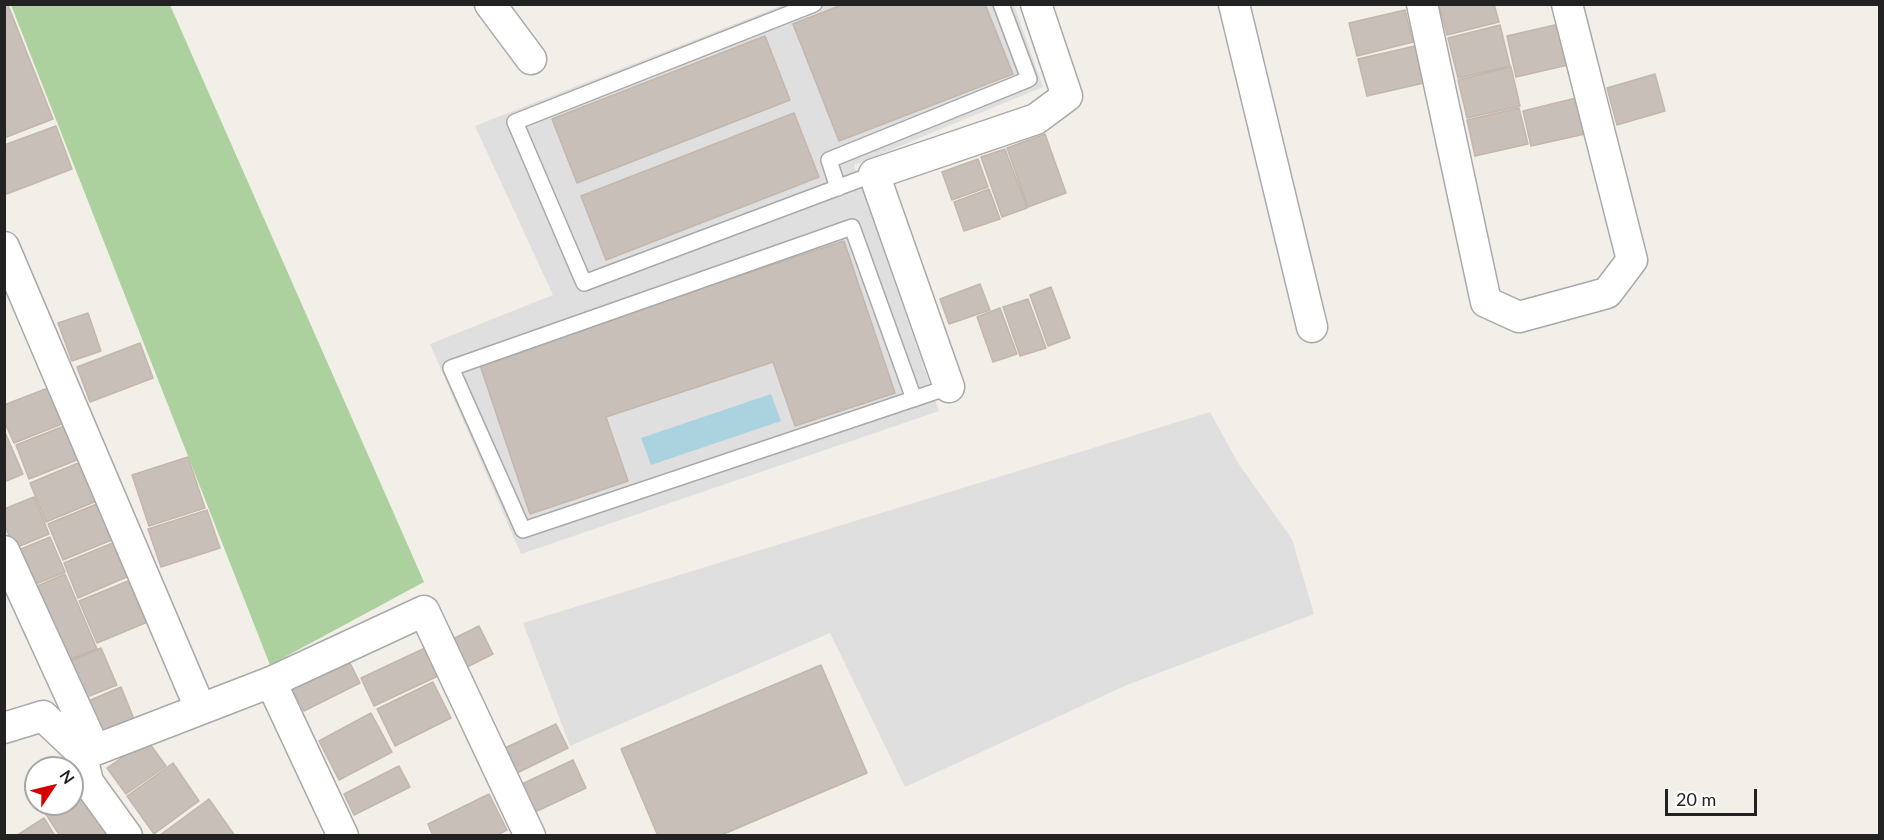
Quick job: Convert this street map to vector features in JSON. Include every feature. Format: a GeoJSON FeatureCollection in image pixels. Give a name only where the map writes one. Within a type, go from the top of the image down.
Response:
{"type":"FeatureCollection","features":[{"type":"Feature","properties":{"kind":"street"},"geometry":{"type":"LineString","coordinates":[[490,4],[531,59]]}},
{"type":"Feature","properties":{"kind":"street"},"geometry":{"type":"LineString","coordinates":[[950,387],[874,174],[1036,119],[1067,96],[1036,4]]}},
{"type":"Feature","properties":{"kind":"street"},"geometry":{"type":"LineString","coordinates":[[1234,4],[1311,327]]}},
{"type":"Feature","properties":{"kind":"street"},"geometry":{"type":"LineString","coordinates":[[1422,4],[1486,302],[1519,317],[1606,293],[1632,260],[1567,4]]}},
{"type":"Feature","properties":{"kind":"street"},"geometry":{"type":"LineString","coordinates":[[4,247],[200,708]]}},
{"type":"Feature","properties":{"kind":"street"},"geometry":{"type":"LineString","coordinates":[[4,551],[88,751],[87,782],[127,836]]}},
{"type":"Feature","properties":{"kind":"street"},"geometry":{"type":"LineString","coordinates":[[88,751],[271,682],[424,610],[530,836]]}},
{"type":"Feature","properties":{"kind":"street"},"geometry":{"type":"LineString","coordinates":[[271,682],[344,836]]}},
{"type":"Feature","properties":{"kind":"street"},"geometry":{"type":"LineString","coordinates":[[7,722],[43,716],[88,751]]}},
{"type":"Feature","properties":{"kind":"lane"},"geometry":{"type":"LineString","coordinates":[[814,4],[515,122],[584,283],[874,174]]}},
{"type":"Feature","properties":{"kind":"lane"},"geometry":{"type":"LineString","coordinates":[[838,188],[829,160],[1029,79],[1001,4]]}},
{"type":"Feature","properties":{"kind":"lane"},"geometry":{"type":"LineString","coordinates":[[914,399],[852,227],[451,368],[523,530],[950,387]]}},
{"type":"Feature","properties":{"kind":"shaded area"},"geometry":{"type":"Polygon","coordinates":[[[783,5],[1014,5],[1043,87],[854,165],[939,411],[521,554],[430,344],[553,295],[475,126],[783,5]]]}},
{"type":"Feature","properties":{"kind":"shaded area"},"geometry":{"type":"Polygon","coordinates":[[[1210,412],[1238,463],[1292,539],[1314,614],[1127,685],[905,787],[830,633],[570,746],[523,623],[1210,412]]]}},
{"type":"Feature","properties":{"kind":"green space"},"geometry":{"type":"Polygon","coordinates":[[[11,5],[170,5],[424,582],[270,665],[11,5]]]}},
{"type":"Feature","properties":{"kind":"water"},"geometry":{"type":"Polygon","coordinates":[[[771,394],[781,421],[651,465],[641,438],[771,394]]]}},
{"type":"Feature","properties":{"kind":"building"},"geometry":{"type":"Polygon","coordinates":[[[844,4],[985,4],[1013,74],[839,141],[793,24],[844,4]]]}},
{"type":"Feature","properties":{"kind":"building"},"geometry":{"type":"Polygon","coordinates":[[[1439,4],[1494,4],[1499,22],[1447,35],[1439,4]]]}},
{"type":"Feature","properties":{"kind":"building"},"geometry":{"type":"Polygon","coordinates":[[[8,5],[53,119],[4,138],[4,6],[8,5]]]}},
{"type":"Feature","properties":{"kind":"building"},"geometry":{"type":"Polygon","coordinates":[[[1405,10],[1413,42],[1357,56],[1349,23],[1405,10]]]}},
{"type":"Feature","properties":{"kind":"building"},"geometry":{"type":"Polygon","coordinates":[[[1559,24],[1568,65],[1516,77],[1507,36],[1559,24]]]}},
{"type":"Feature","properties":{"kind":"building"},"geometry":{"type":"Polygon","coordinates":[[[1500,25],[1510,66],[1458,78],[1448,38],[1500,25]]]}},
{"type":"Feature","properties":{"kind":"building"},"geometry":{"type":"Polygon","coordinates":[[[765,36],[790,100],[577,183],[552,119],[765,36]]]}},
{"type":"Feature","properties":{"kind":"building"},"geometry":{"type":"Polygon","coordinates":[[[1415,46],[1424,83],[1367,96],[1358,59],[1415,46]]]}},
{"type":"Feature","properties":{"kind":"building"},"geometry":{"type":"Polygon","coordinates":[[[1511,67],[1520,106],[1467,118],[1458,80],[1511,67]]]}},
{"type":"Feature","properties":{"kind":"building"},"geometry":{"type":"Polygon","coordinates":[[[1655,74],[1665,111],[1617,125],[1607,88],[1655,74]]]}},
{"type":"Feature","properties":{"kind":"building"},"geometry":{"type":"Polygon","coordinates":[[[1576,98],[1585,134],[1531,146],[1523,111],[1576,98]]]}},
{"type":"Feature","properties":{"kind":"building"},"geometry":{"type":"Polygon","coordinates":[[[1519,108],[1528,144],[1475,156],[1467,120],[1519,108]]]}},
{"type":"Feature","properties":{"kind":"building"},"geometry":{"type":"Polygon","coordinates":[[[794,113],[819,177],[606,260],[581,196],[794,113]]]}},
{"type":"Feature","properties":{"kind":"building"},"geometry":{"type":"Polygon","coordinates":[[[56,126],[72,169],[4,195],[4,145],[56,126]]]}},
{"type":"Feature","properties":{"kind":"building"},"geometry":{"type":"Polygon","coordinates":[[[1045,134],[1066,193],[1028,207],[1007,148],[1045,134]]]}},
{"type":"Feature","properties":{"kind":"building"},"geometry":{"type":"Polygon","coordinates":[[[1005,149],[1027,208],[1002,217],[981,157],[1005,149]]]}},
{"type":"Feature","properties":{"kind":"building"},"geometry":{"type":"Polygon","coordinates":[[[978,159],[988,187],[952,200],[942,172],[978,159]]]}},
{"type":"Feature","properties":{"kind":"building"},"geometry":{"type":"Polygon","coordinates":[[[989,189],[1000,219],[964,231],[954,202],[989,189]]]}},
{"type":"Feature","properties":{"kind":"building"},"geometry":{"type":"Polygon","coordinates":[[[844,241],[895,393],[795,426],[773,362],[606,417],[628,481],[530,514],[479,362],[844,241]]]}},
{"type":"Feature","properties":{"kind":"building"},"geometry":{"type":"Polygon","coordinates":[[[980,284],[990,310],[949,324],[940,299],[980,284]]]}},
{"type":"Feature","properties":{"kind":"building"},"geometry":{"type":"Polygon","coordinates":[[[1051,287],[1070,338],[1048,346],[1030,295],[1051,287]]]}},
{"type":"Feature","properties":{"kind":"building"},"geometry":{"type":"Polygon","coordinates":[[[1028,299],[1046,348],[1020,356],[1003,307],[1028,299]]]}},
{"type":"Feature","properties":{"kind":"building"},"geometry":{"type":"Polygon","coordinates":[[[1000,308],[1017,354],[993,362],[977,317],[1000,308]]]}},
{"type":"Feature","properties":{"kind":"building"},"geometry":{"type":"Polygon","coordinates":[[[88,313],[101,351],[72,361],[58,323],[88,313]]]}},
{"type":"Feature","properties":{"kind":"building"},"geometry":{"type":"Polygon","coordinates":[[[140,343],[153,378],[90,402],[77,367],[140,343]]]}},
{"type":"Feature","properties":{"kind":"building"},"geometry":{"type":"Polygon","coordinates":[[[48,388],[62,424],[14,443],[4,421],[4,405],[48,388]]]}},
{"type":"Feature","properties":{"kind":"building"},"geometry":{"type":"Polygon","coordinates":[[[64,426],[77,460],[29,479],[16,445],[64,426]]]}},
{"type":"Feature","properties":{"kind":"building"},"geometry":{"type":"Polygon","coordinates":[[[4,430],[23,474],[4,482],[4,430]]]}},
{"type":"Feature","properties":{"kind":"building"},"geometry":{"type":"Polygon","coordinates":[[[188,457],[205,508],[149,526],[132,475],[188,457]]]}},
{"type":"Feature","properties":{"kind":"building"},"geometry":{"type":"Polygon","coordinates":[[[83,461],[99,500],[46,522],[30,483],[83,461]]]}},
{"type":"Feature","properties":{"kind":"building"},"geometry":{"type":"Polygon","coordinates":[[[34,497],[49,534],[15,548],[4,525],[4,509],[34,497]]]}},
{"type":"Feature","properties":{"kind":"building"},"geometry":{"type":"Polygon","coordinates":[[[99,503],[114,539],[63,560],[48,524],[99,503]]]}},
{"type":"Feature","properties":{"kind":"building"},"geometry":{"type":"Polygon","coordinates":[[[207,510],[220,548],[161,567],[148,529],[207,510]]]}},
{"type":"Feature","properties":{"kind":"building"},"geometry":{"type":"Polygon","coordinates":[[[50,537],[65,572],[31,586],[16,551],[50,537]]]}},
{"type":"Feature","properties":{"kind":"building"},"geometry":{"type":"Polygon","coordinates":[[[115,542],[129,576],[78,598],[64,563],[115,542]]]}},
{"type":"Feature","properties":{"kind":"building"},"geometry":{"type":"Polygon","coordinates":[[[65,574],[97,649],[66,661],[35,587],[65,574]]]}},
{"type":"Feature","properties":{"kind":"building"},"geometry":{"type":"Polygon","coordinates":[[[133,579],[150,621],[97,643],[79,601],[133,579]]]}},
{"type":"Feature","properties":{"kind":"building"},"geometry":{"type":"Polygon","coordinates":[[[479,626],[493,654],[467,667],[453,639],[479,626]]]}},
{"type":"Feature","properties":{"kind":"building"},"geometry":{"type":"Polygon","coordinates":[[[101,648],[117,685],[82,699],[66,663],[101,648]]]}},
{"type":"Feature","properties":{"kind":"building"},"geometry":{"type":"Polygon","coordinates":[[[425,648],[438,676],[374,706],[361,678],[425,648]]]}},
{"type":"Feature","properties":{"kind":"building"},"geometry":{"type":"Polygon","coordinates":[[[346,655],[360,683],[304,711],[289,683],[346,655]]]}},
{"type":"Feature","properties":{"kind":"building"},"geometry":{"type":"Polygon","coordinates":[[[821,665],[867,773],[719,836],[658,836],[621,749],[821,665]]]}},
{"type":"Feature","properties":{"kind":"building"},"geometry":{"type":"Polygon","coordinates":[[[433,682],[451,718],[395,746],[377,709],[433,682]]]}},
{"type":"Feature","properties":{"kind":"building"},"geometry":{"type":"Polygon","coordinates":[[[121,687],[136,724],[101,739],[86,702],[121,687]]]}},
{"type":"Feature","properties":{"kind":"building"},"geometry":{"type":"Polygon","coordinates":[[[371,713],[392,752],[339,780],[319,741],[371,713]]]}},
{"type":"Feature","properties":{"kind":"building"},"geometry":{"type":"Polygon","coordinates":[[[556,724],[568,748],[517,773],[505,748],[556,724]]]}},
{"type":"Feature","properties":{"kind":"building"},"geometry":{"type":"Polygon","coordinates":[[[147,740],[166,766],[126,794],[107,768],[147,740]]]}},
{"type":"Feature","properties":{"kind":"building"},"geometry":{"type":"Polygon","coordinates":[[[573,760],[586,788],[535,812],[522,784],[573,760]]]}},
{"type":"Feature","properties":{"kind":"building"},"geometry":{"type":"Polygon","coordinates":[[[173,763],[199,801],[154,834],[127,796],[173,763]]]}},
{"type":"Feature","properties":{"kind":"building"},"geometry":{"type":"Polygon","coordinates":[[[399,766],[410,787],[354,815],[344,794],[399,766]]]}},
{"type":"Feature","properties":{"kind":"building"},"geometry":{"type":"Polygon","coordinates":[[[489,794],[507,830],[496,836],[433,836],[428,824],[489,794]]]}},
{"type":"Feature","properties":{"kind":"building"},"geometry":{"type":"Polygon","coordinates":[[[84,796],[109,836],[60,836],[47,816],[84,816],[84,796]]]}},
{"type":"Feature","properties":{"kind":"building"},"geometry":{"type":"Polygon","coordinates":[[[209,799],[235,836],[160,836],[160,835],[209,799]]]}},
{"type":"Feature","properties":{"kind":"building"},"geometry":{"type":"Polygon","coordinates":[[[44,818],[55,836],[16,836],[44,818]]]}}]}
